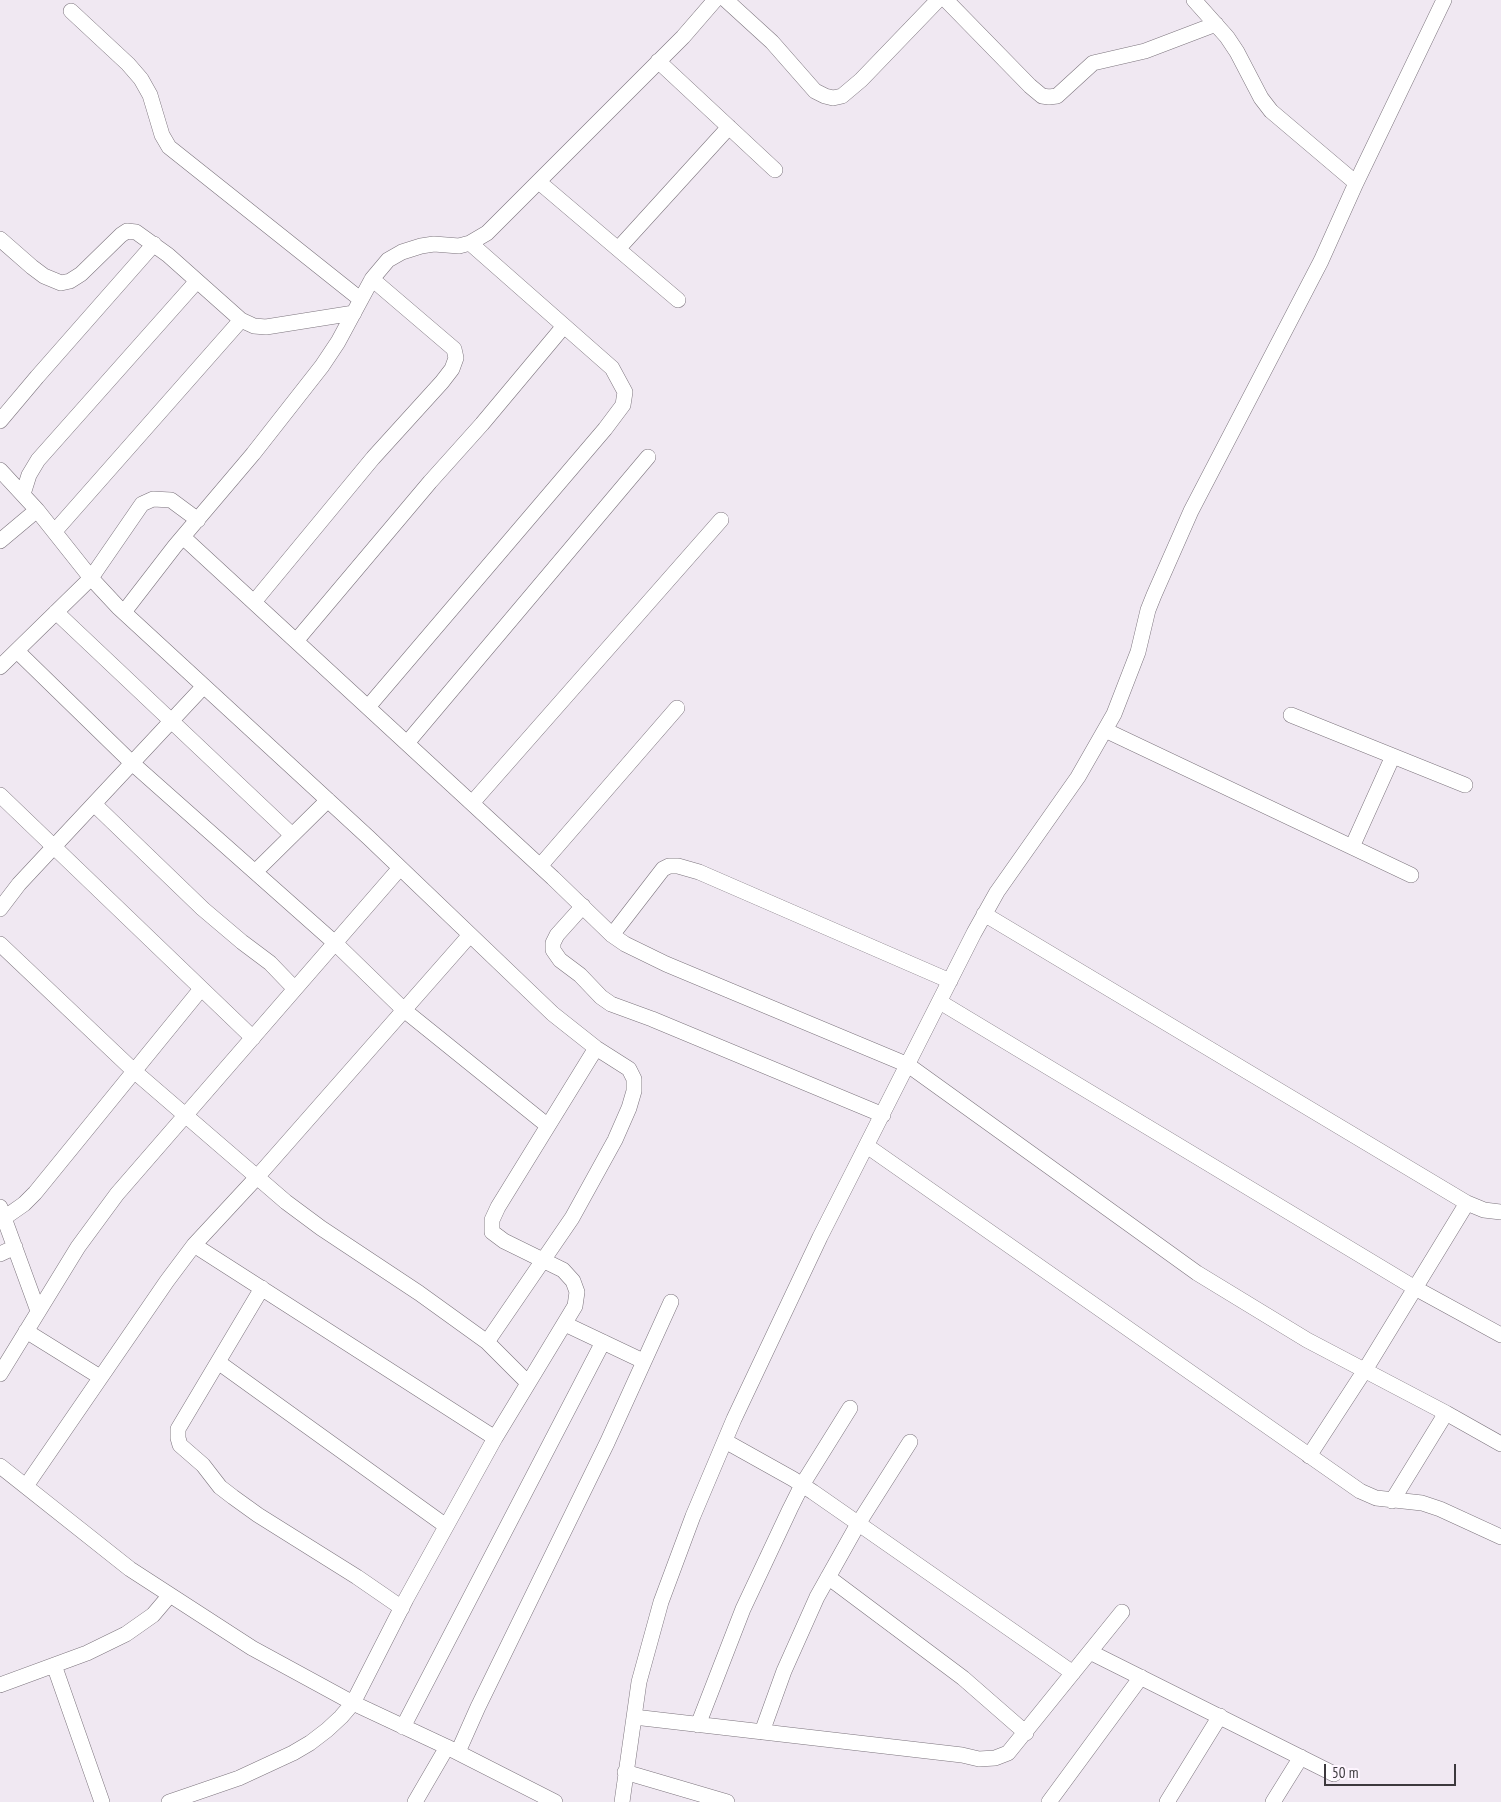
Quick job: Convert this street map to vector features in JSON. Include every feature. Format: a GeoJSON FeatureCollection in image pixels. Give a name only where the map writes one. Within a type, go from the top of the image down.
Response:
{"type":"FeatureCollection","features":[{"type":"Feature","properties":{"kind":"street"},"geometry":{"type":"LineString","coordinates":[[124,612],[322,366],[372,279],[388,260],[402,252],[421,246],[434,244],[459,246],[470,244],[487,233],[693,26],[715,0]]}},
{"type":"Feature","properties":{"kind":"street"},"geometry":{"type":"LineString","coordinates":[[726,0],[772,42],[816,91],[833,98],[842,96],[861,80],[938,0]]}},
{"type":"Feature","properties":{"kind":"street"},"geometry":{"type":"LineString","coordinates":[[946,0],[1030,86],[1042,96],[1049,98],[1057,96],[1093,63],[1152,48],[1216,24]]}},
{"type":"Feature","properties":{"kind":"street"},"geometry":{"type":"LineString","coordinates":[[1194,0],[1216,24],[1237,52],[1261,98],[1270,111],[1356,183]]}},
{"type":"Feature","properties":{"kind":"street"},"geometry":{"type":"LineString","coordinates":[[622,1802],[625,1772],[645,1657],[661,1602],[693,1516],[725,1441],[820,1236],[984,914],[996,892],[1078,777],[1105,730],[1131,673],[1154,596],[1191,511],[1321,261],[1356,183],[1444,0]]}},
{"type":"Feature","properties":{"kind":"street"},"geometry":{"type":"LineString","coordinates":[[71,11],[128,64],[141,79],[150,95],[162,135],[169,147],[357,306]]}},
{"type":"Feature","properties":{"kind":"street"},"geometry":{"type":"LineString","coordinates":[[658,61],[775,170]]}},
{"type":"Feature","properties":{"kind":"street"},"geometry":{"type":"LineString","coordinates":[[618,249],[729,127]]}},
{"type":"Feature","properties":{"kind":"street"},"geometry":{"type":"LineString","coordinates":[[539,182],[678,300]]}},
{"type":"Feature","properties":{"kind":"street"},"geometry":{"type":"LineString","coordinates":[[0,239],[44,276],[61,283],[70,281],[81,274],[112,242],[127,231],[136,232],[154,244],[241,320],[254,326],[266,327],[357,306]]}},
{"type":"Feature","properties":{"kind":"street"},"geometry":{"type":"LineString","coordinates":[[0,421],[36,377],[154,244]]}},
{"type":"Feature","properties":{"kind":"street"},"geometry":{"type":"LineString","coordinates":[[368,707],[599,437],[624,405],[625,392],[612,368],[470,244]]}},
{"type":"Feature","properties":{"kind":"street"},"geometry":{"type":"LineString","coordinates":[[254,602],[373,458],[452,369],[456,358],[454,350],[372,279]]}},
{"type":"Feature","properties":{"kind":"street"},"geometry":{"type":"LineString","coordinates":[[23,494],[29,475],[38,460],[197,281]]}},
{"type":"Feature","properties":{"kind":"street"},"geometry":{"type":"LineString","coordinates":[[55,531],[241,320]]}},
{"type":"Feature","properties":{"kind":"street"},"geometry":{"type":"LineString","coordinates":[[296,640],[564,326]]}},
{"type":"Feature","properties":{"kind":"street"},"geometry":{"type":"LineString","coordinates":[[407,743],[648,457]]}},
{"type":"Feature","properties":{"kind":"street"},"geometry":{"type":"LineString","coordinates":[[0,470],[55,531],[91,578],[124,612],[328,800],[553,1014],[596,1048],[629,1069],[634,1079],[634,1091],[629,1108],[610,1148],[572,1218],[487,1342]]}},
{"type":"Feature","properties":{"kind":"street"},"geometry":{"type":"LineString","coordinates":[[0,667],[91,578],[142,504],[153,499],[171,500],[198,520]]}},
{"type":"Feature","properties":{"kind":"street"},"geometry":{"type":"LineString","coordinates":[[0,540],[37,510]]}},
{"type":"Feature","properties":{"kind":"street"},"geometry":{"type":"LineString","coordinates":[[472,804],[720,520]]}},
{"type":"Feature","properties":{"kind":"street"},"geometry":{"type":"LineString","coordinates":[[183,537],[540,866],[612,935],[644,954],[688,974],[908,1065],[1196,1273],[1273,1320],[1501,1444]]}},
{"type":"Feature","properties":{"kind":"street"},"geometry":{"type":"LineString","coordinates":[[56,612],[292,835]]}},
{"type":"Feature","properties":{"kind":"street"},"geometry":{"type":"LineString","coordinates":[[16,651],[132,763],[335,943],[404,1010],[548,1126]]}},
{"type":"Feature","properties":{"kind":"street"},"geometry":{"type":"LineString","coordinates":[[0,909],[19,884],[204,686]]}},
{"type":"Feature","properties":{"kind":"street"},"geometry":{"type":"LineString","coordinates":[[540,866],[677,708]]}},
{"type":"Feature","properties":{"kind":"street"},"geometry":{"type":"LineString","coordinates":[[1291,715],[1465,785]]}},
{"type":"Feature","properties":{"kind":"street"},"geometry":{"type":"LineString","coordinates":[[1105,730],[1411,875]]}},
{"type":"Feature","properties":{"kind":"street"},"geometry":{"type":"LineString","coordinates":[[1352,847],[1393,756]]}},
{"type":"Feature","properties":{"kind":"street"},"geometry":{"type":"LineString","coordinates":[[0,795],[252,1038]]}},
{"type":"Feature","properties":{"kind":"street"},"geometry":{"type":"LineString","coordinates":[[255,872],[328,800]]}},
{"type":"Feature","properties":{"kind":"street"},"geometry":{"type":"LineString","coordinates":[[94,804],[203,909],[270,963],[295,989]]}},
{"type":"Feature","properties":{"kind":"street"},"geometry":{"type":"LineString","coordinates":[[612,935],[663,869],[668,866],[678,866],[699,872],[950,981]]}},
{"type":"Feature","properties":{"kind":"street"},"geometry":{"type":"LineString","coordinates":[[0,1374],[38,1311],[100,1216],[400,868]]}},
{"type":"Feature","properties":{"kind":"street"},"geometry":{"type":"LineString","coordinates":[[583,906],[557,935],[553,943],[553,950],[560,960],[580,975],[601,997],[611,1004],[652,1019],[883,1115]]}},
{"type":"Feature","properties":{"kind":"street"},"geometry":{"type":"LineString","coordinates":[[984,914],[1467,1203],[1484,1210],[1501,1212]]}},
{"type":"Feature","properties":{"kind":"street"},"geometry":{"type":"LineString","coordinates":[[26,1486],[100,1377],[194,1245],[258,1176],[470,935]]}},
{"type":"Feature","properties":{"kind":"street"},"geometry":{"type":"LineString","coordinates":[[0,944],[134,1071],[300,1213],[419,1293],[487,1342],[528,1383]]}},
{"type":"Feature","properties":{"kind":"street"},"geometry":{"type":"LineString","coordinates":[[38,1311],[2,1213],[24,1204],[35,1192],[201,989]]}},
{"type":"Feature","properties":{"kind":"street"},"geometry":{"type":"LineString","coordinates":[[940,1002],[1415,1288],[1501,1335]]}},
{"type":"Feature","properties":{"kind":"street"},"geometry":{"type":"LineString","coordinates":[[169,1802],[239,1778],[293,1753],[327,1730],[353,1703],[402,1608],[495,1438],[576,1306],[577,1292],[573,1281],[562,1270],[504,1241],[492,1232],[492,1220],[498,1207],[596,1048]]}},
{"type":"Feature","properties":{"kind":"street"},"geometry":{"type":"LineString","coordinates":[[867,1146],[1360,1491],[1376,1498],[1422,1503],[1440,1509],[1501,1537]]}},
{"type":"Feature","properties":{"kind":"street"},"geometry":{"type":"LineString","coordinates":[[1309,1456],[1365,1370],[1467,1203]]}},
{"type":"Feature","properties":{"kind":"street"},"geometry":{"type":"LineString","coordinates":[[194,1245],[495,1438]]}},
{"type":"Feature","properties":{"kind":"street"},"geometry":{"type":"LineString","coordinates":[[0,1254],[15,1247]]}},
{"type":"Feature","properties":{"kind":"street"},"geometry":{"type":"LineString","coordinates":[[262,1288],[178,1429],[180,1445],[203,1465],[220,1487],[239,1501],[402,1608]]}},
{"type":"Feature","properties":{"kind":"street"},"geometry":{"type":"LineString","coordinates":[[415,1802],[452,1749],[478,1707],[618,1421],[643,1361],[671,1302]]}},
{"type":"Feature","properties":{"kind":"street"},"geometry":{"type":"LineString","coordinates":[[565,1324],[643,1361]]}},
{"type":"Feature","properties":{"kind":"street"},"geometry":{"type":"LineString","coordinates":[[26,1332],[100,1377]]}},
{"type":"Feature","properties":{"kind":"street"},"geometry":{"type":"LineString","coordinates":[[403,1727],[603,1342]]}},
{"type":"Feature","properties":{"kind":"street"},"geometry":{"type":"LineString","coordinates":[[218,1362],[446,1526]]}},
{"type":"Feature","properties":{"kind":"street"},"geometry":{"type":"LineString","coordinates":[[698,1725],[743,1609],[802,1485],[850,1408]]}},
{"type":"Feature","properties":{"kind":"street"},"geometry":{"type":"LineString","coordinates":[[1392,1501],[1446,1413]]}},
{"type":"Feature","properties":{"kind":"street"},"geometry":{"type":"LineString","coordinates":[[725,1441],[802,1485],[1073,1673]]}},
{"type":"Feature","properties":{"kind":"street"},"geometry":{"type":"LineString","coordinates":[[762,1732],[784,1671],[828,1577],[858,1524],[910,1442]]}},
{"type":"Feature","properties":{"kind":"street"},"geometry":{"type":"LineString","coordinates":[[0,1466],[130,1569],[252,1648],[353,1703],[452,1749],[555,1802]]}},
{"type":"Feature","properties":{"kind":"street"},"geometry":{"type":"LineString","coordinates":[[828,1577],[963,1678],[1026,1733]]}},
{"type":"Feature","properties":{"kind":"street"},"geometry":{"type":"LineString","coordinates":[[0,1685],[87,1653],[126,1634],[152,1615],[170,1595]]}},
{"type":"Feature","properties":{"kind":"street"},"geometry":{"type":"LineString","coordinates":[[634,1717],[962,1755],[979,1759],[995,1758],[1008,1753],[1026,1733],[1122,1612]]}},
{"type":"Feature","properties":{"kind":"street"},"geometry":{"type":"LineString","coordinates":[[1090,1652],[1334,1774]]}},
{"type":"Feature","properties":{"kind":"street"},"geometry":{"type":"LineString","coordinates":[[54,1665],[102,1802]]}},
{"type":"Feature","properties":{"kind":"street"},"geometry":{"type":"LineString","coordinates":[[1049,1802],[1141,1677]]}},
{"type":"Feature","properties":{"kind":"street"},"geometry":{"type":"LineString","coordinates":[[1167,1802],[1220,1716]]}},
{"type":"Feature","properties":{"kind":"street"},"geometry":{"type":"LineString","coordinates":[[1274,1802],[1301,1757]]}},
{"type":"Feature","properties":{"kind":"street"},"geometry":{"type":"LineString","coordinates":[[625,1772],[727,1802]]}}]}
